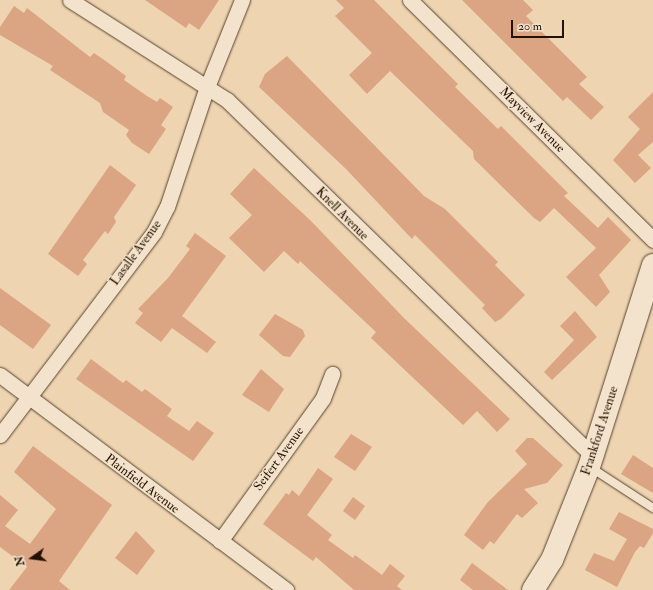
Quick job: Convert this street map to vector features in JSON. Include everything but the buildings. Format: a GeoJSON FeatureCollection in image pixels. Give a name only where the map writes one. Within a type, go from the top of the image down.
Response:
{"type":"FeatureCollection","features":[{"type":"Feature","properties":{"kind":"street","name":"Knell Avenue"},"geometry":{"type":"LineString","coordinates":[[70,0],[227,100],[591,461]]}},
{"type":"Feature","properties":{"kind":"street","name":"Lasalle Avenue"},"geometry":{"type":"LineString","coordinates":[[0,436],[154,232],[167,207],[207,87],[242,0]]}},
{"type":"Feature","properties":{"kind":"street","name":"Mayview Avenue"},"geometry":{"type":"LineString","coordinates":[[410,0],[653,240]]}},
{"type":"Feature","properties":{"kind":"street","name":"Frankford Avenue"},"geometry":{"type":"LineString","coordinates":[[533,590],[552,560],[591,461],[653,265]]}},
{"type":"Feature","properties":{"kind":"street","name":"Seifert Avenue"},"geometry":{"type":"LineString","coordinates":[[220,541],[323,398],[332,374]]}},
{"type":"Feature","properties":{"kind":"street","name":"Plainfield Avenue"},"geometry":{"type":"LineString","coordinates":[[0,375],[286,590]]}},
{"type":"Feature","properties":{"kind":"lane"},"geometry":{"type":"LineString","coordinates":[[591,461],[653,508]]}}]}
